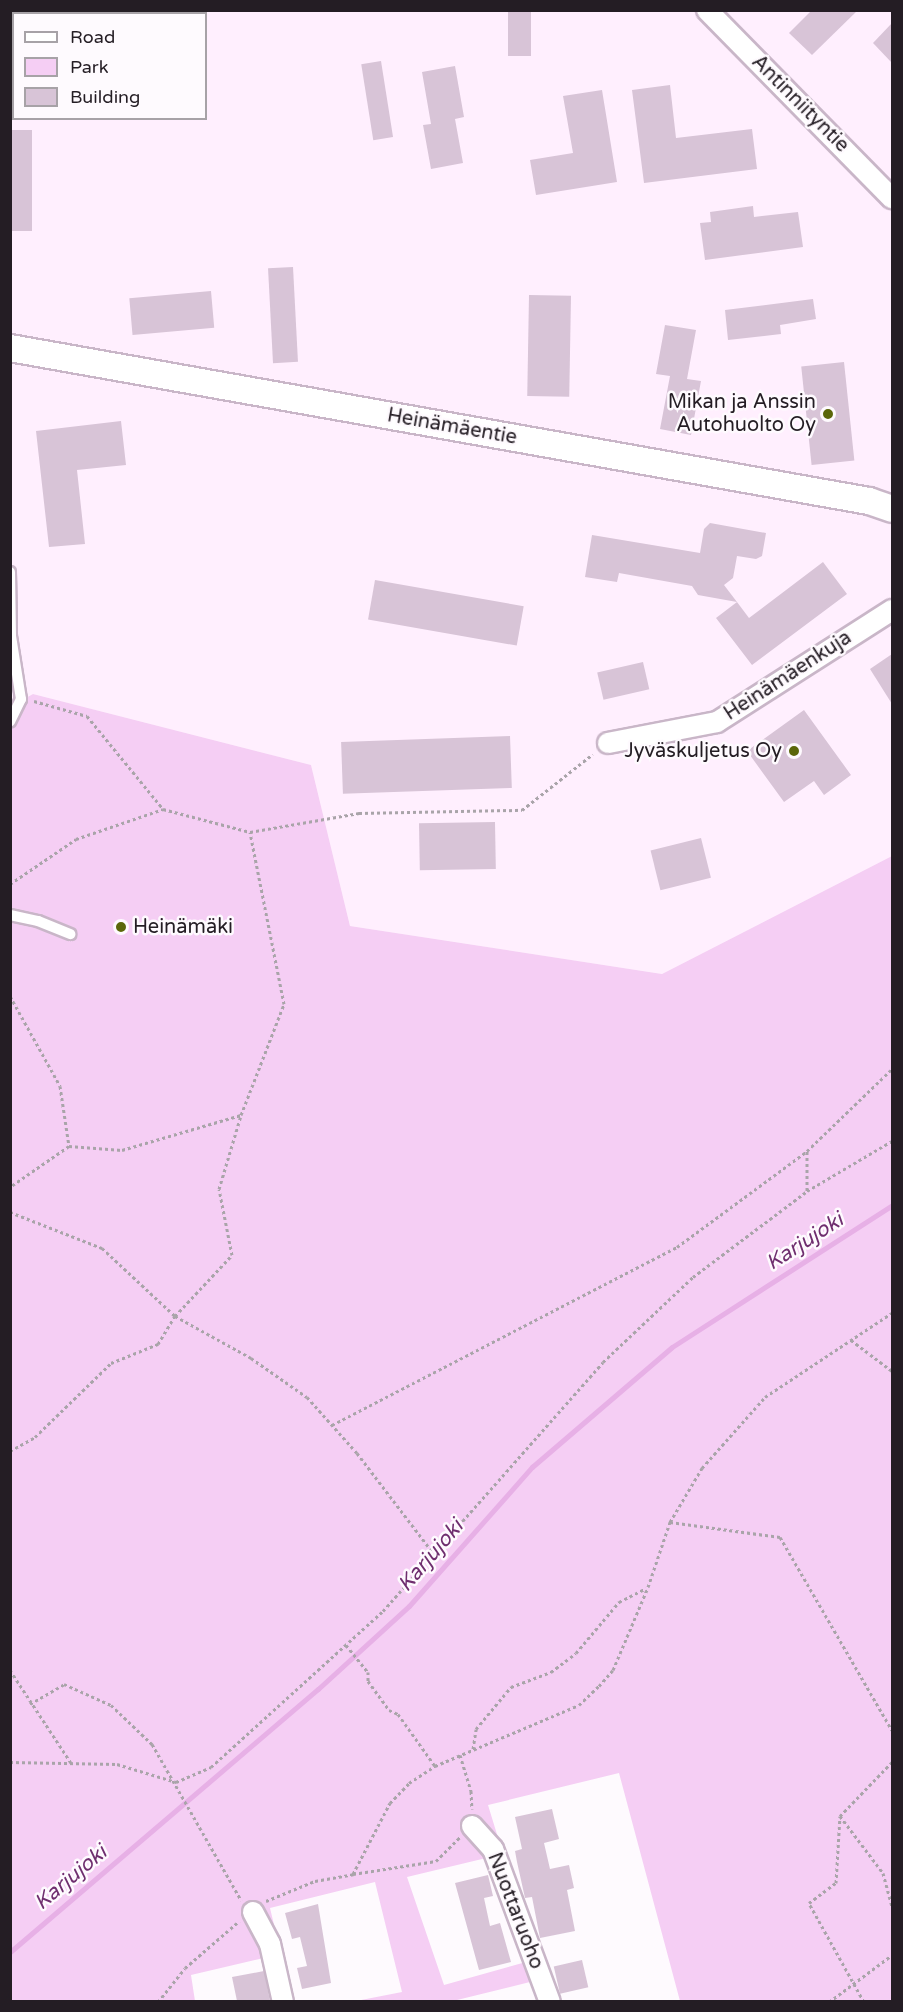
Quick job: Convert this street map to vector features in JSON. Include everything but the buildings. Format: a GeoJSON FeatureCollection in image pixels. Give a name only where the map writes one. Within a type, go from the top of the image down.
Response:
{"type":"FeatureCollection","features":[{"type":"Feature","properties":{"kind":"street","name":"Antinniityntie"},"geometry":{"type":"LineString","coordinates":[[707,10],[892,198]]}},
{"type":"Feature","properties":{"kind":"street","name":"Heinämäentie"},"geometry":{"type":"LineString","coordinates":[[10,348],[869,501],[892,509]]}},
{"type":"Feature","properties":{"kind":"street","name":"Heinämäenkuja"},"geometry":{"type":"LineString","coordinates":[[608,743],[717,722],[892,610]]}},
{"type":"Feature","properties":{"kind":"street","name":"Nuottaruoho"},"geometry":{"type":"LineString","coordinates":[[472,1826],[493,1849],[550,2001]]}},
{"type":"Feature","properties":{"kind":"street"},"geometry":{"type":"LineString","coordinates":[[251,1914],[270,1944],[284,2001]]}},
{"type":"Feature","properties":{"kind":"lane"},"geometry":{"type":"LineString","coordinates":[[10,572],[11,636],[21,699],[10,722]]}},
{"type":"Feature","properties":{"kind":"lane"},"geometry":{"type":"LineString","coordinates":[[10,915],[39,921],[70,934]]}},
{"type":"Feature","properties":{"kind":"path"},"geometry":{"type":"LineString","coordinates":[[21,699],[49,703],[87,716],[163,809]]}},
{"type":"Feature","properties":{"kind":"path"},"geometry":{"type":"LineString","coordinates":[[10,884],[75,839],[163,809],[250,832],[359,813],[522,810],[608,743]]}},
{"type":"Feature","properties":{"kind":"path"},"geometry":{"type":"LineString","coordinates":[[10,1451],[35,1437],[111,1364],[158,1344],[175,1316],[232,1255],[219,1189],[241,1115],[284,1004],[250,832]]}},
{"type":"Feature","properties":{"kind":"path"},"geometry":{"type":"LineString","coordinates":[[10,996],[60,1086],[69,1146]]}},
{"type":"Feature","properties":{"kind":"path"},"geometry":{"type":"LineString","coordinates":[[332,1425],[677,1247],[807,1151],[892,1069]]}},
{"type":"Feature","properties":{"kind":"path"},"geometry":{"type":"LineString","coordinates":[[10,1187],[69,1146],[123,1149],[241,1115]]}},
{"type":"Feature","properties":{"kind":"path"},"geometry":{"type":"LineString","coordinates":[[10,1762],[117,1764],[176,1782],[211,1767],[383,1611],[603,1362],[693,1277],[807,1191],[892,1141]]}},
{"type":"Feature","properties":{"kind":"path"},"geometry":{"type":"LineString","coordinates":[[807,1151],[807,1191]]}},
{"type":"Feature","properties":{"kind":"path"},"geometry":{"type":"LineString","coordinates":[[10,1212],[102,1248],[175,1316],[251,1358],[307,1397],[332,1425],[434,1554]]}},
{"type":"Feature","properties":{"kind":"path"},"geometry":{"type":"LineString","coordinates":[[353,1874],[390,1803],[409,1783],[435,1766],[579,1705],[599,1686],[613,1670],[648,1587],[670,1522],[702,1467],[765,1397],[892,1313]]}},
{"type":"Feature","properties":{"kind":"path"},"geometry":{"type":"LineString","coordinates":[[852,1340],[892,1371]]}},
{"type":"Feature","properties":{"kind":"path"},"geometry":{"type":"LineString","coordinates":[[670,1522],[780,1537],[892,1730]]}},
{"type":"Feature","properties":{"kind":"path"},"geometry":{"type":"LineString","coordinates":[[473,1749],[476,1729],[511,1687],[550,1672],[576,1653],[619,1602],[648,1587]]}},
{"type":"Feature","properties":{"kind":"path"},"geometry":{"type":"LineString","coordinates":[[345,1645],[352,1651],[382,1701],[414,1734],[435,1766]]}},
{"type":"Feature","properties":{"kind":"path"},"geometry":{"type":"LineString","coordinates":[[10,1670],[30,1704],[71,1763]]}},
{"type":"Feature","properties":{"kind":"path"},"geometry":{"type":"LineString","coordinates":[[30,1704],[64,1684],[111,1705],[152,1744],[251,1914]]}},
{"type":"Feature","properties":{"kind":"path"},"geometry":{"type":"LineString","coordinates":[[158,2001],[222,1932],[251,1914],[269,1898],[315,1881],[436,1861],[472,1826],[471,1791],[460,1755]]}},
{"type":"Feature","properties":{"kind":"path"},"geometry":{"type":"LineString","coordinates":[[864,2001],[809,1903],[836,1883],[840,1816],[892,1762]]}},
{"type":"Feature","properties":{"kind":"path"},"geometry":{"type":"LineString","coordinates":[[840,1816],[884,1873],[892,1906]]}},
{"type":"Feature","properties":{"kind":"path"},"geometry":{"type":"LineString","coordinates":[[830,2001],[856,1986],[892,1956]]}},
{"type":"Feature","properties":{"kind":"shaded area"},"geometry":{"type":"Polygon","coordinates":[[[11,11],[892,11],[892,856],[662,974],[350,926],[311,765],[33,694],[11,706],[11,11]]]}},
{"type":"Feature","properties":{"kind":"green space"},"geometry":{"type":"Polygon","coordinates":[[[33,694],[311,765],[350,926],[662,974],[892,856],[892,2001],[680,2001],[619,1773],[488,1805],[503,1854],[407,1877],[444,1985],[526,1962],[534,1981],[453,2001],[356,2001],[402,1992],[375,1882],[270,1908],[281,1954],[191,1975],[195,2001],[11,2002],[11,706],[33,694]]]}},
{"type":"Feature","properties":{"kind":"waterway","name":"Karjujoki"},"geometry":{"type":"LineString","coordinates":[[10,1952],[318,1689],[409,1606],[532,1467],[672,1347],[892,1205]]}},
{"type":"Feature","properties":{"kind":"place","name":"Mikan ja Anssin Autohuolto Oy"},"geometry":{"type":"Point","coordinates":[828,414]}},
{"type":"Feature","properties":{"kind":"place","name":"Jyväskuljetus Oy"},"geometry":{"type":"Point","coordinates":[794,751]}},
{"type":"Feature","properties":{"kind":"place","name":"Heinämäki"},"geometry":{"type":"Point","coordinates":[121,927]}}]}
